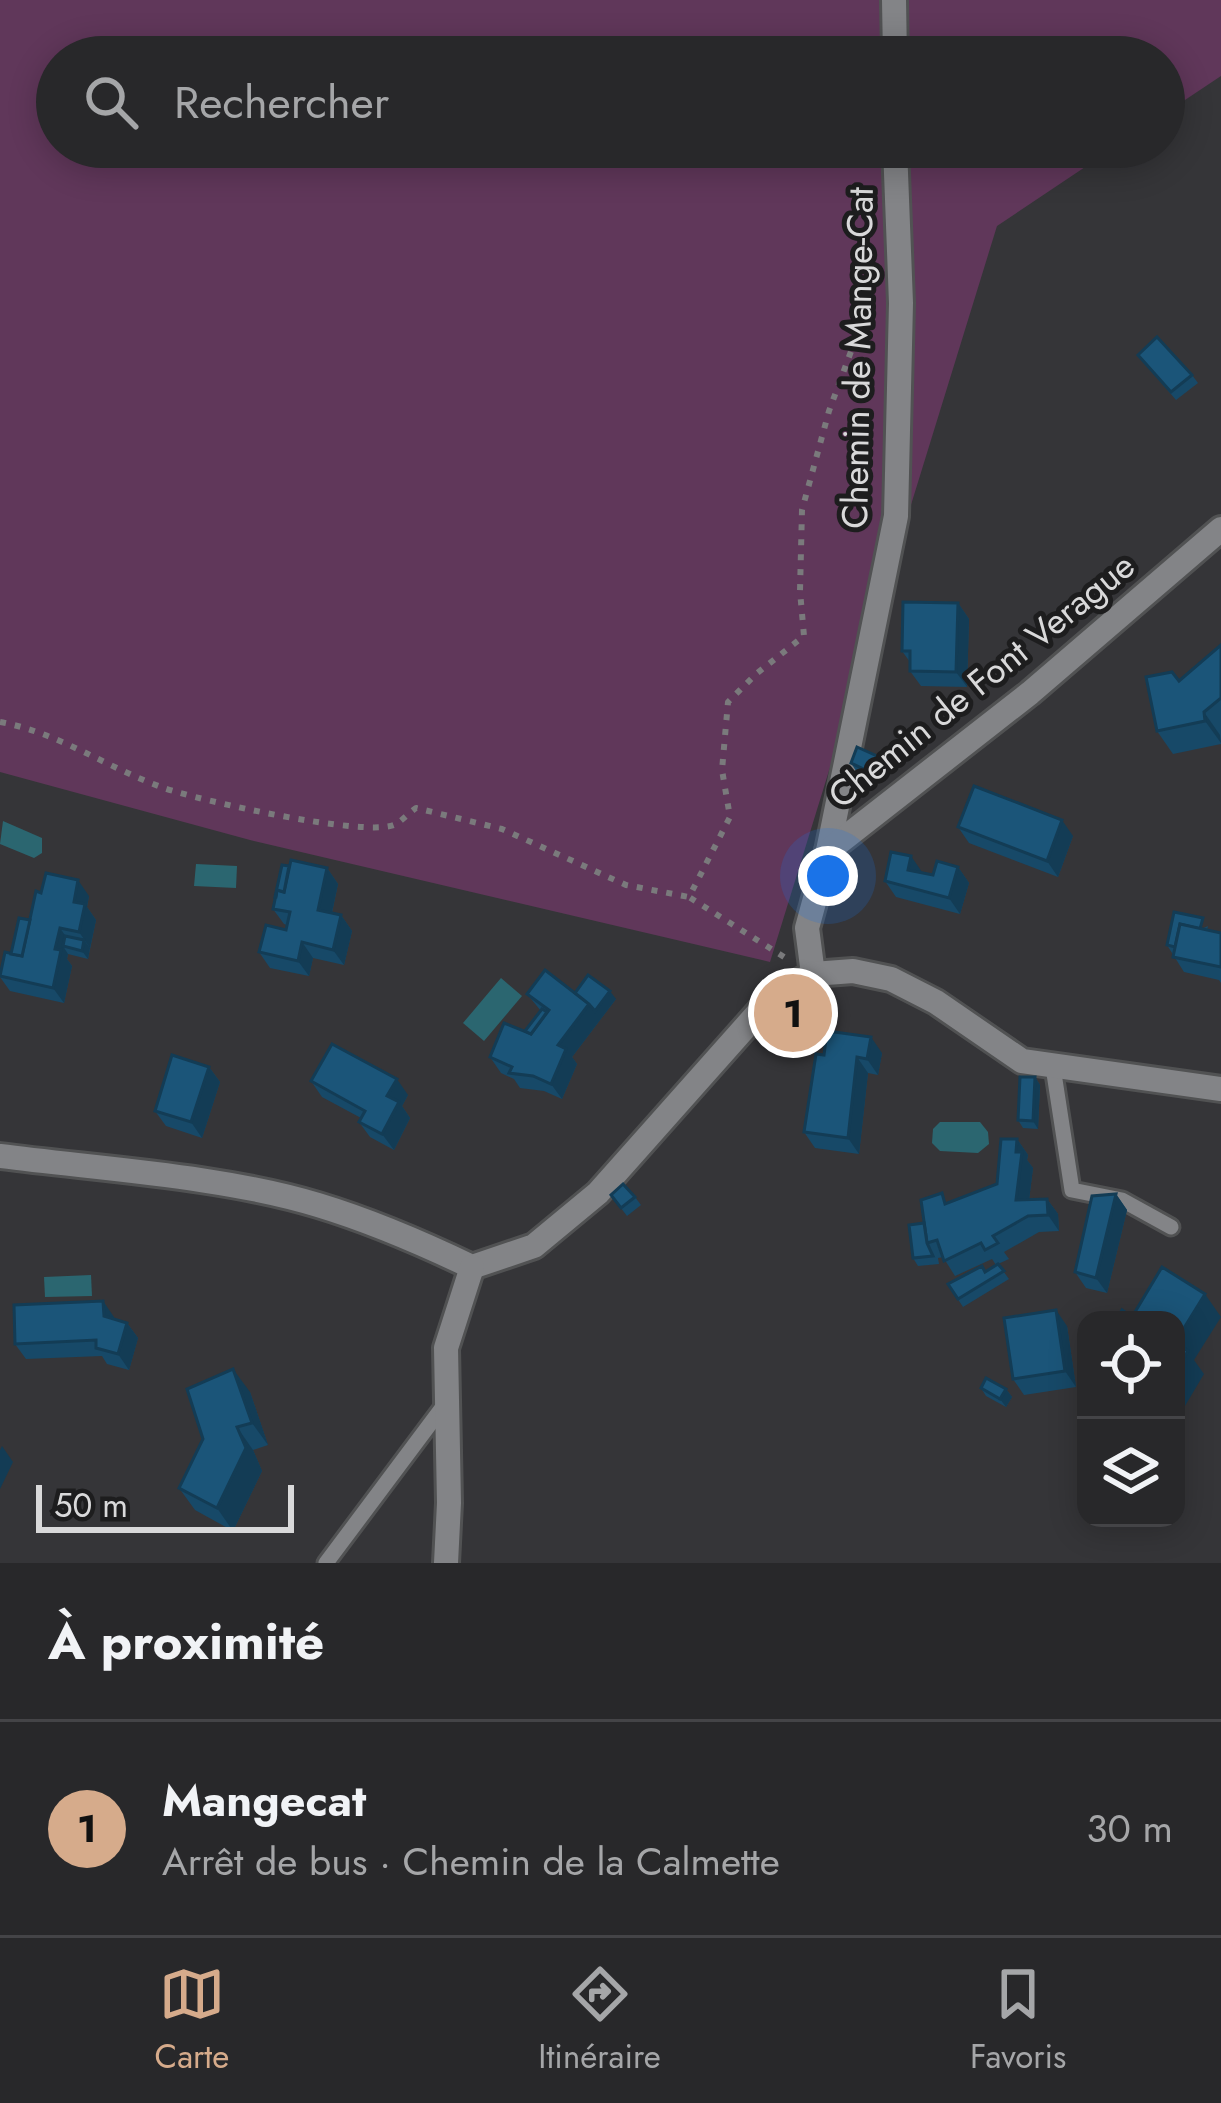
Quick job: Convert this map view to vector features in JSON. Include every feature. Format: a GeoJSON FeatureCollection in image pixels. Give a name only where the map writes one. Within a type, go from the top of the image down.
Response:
{"type":"FeatureCollection","features":[{"type":"Feature","properties":{"kind":"street"},"geometry":{"type":"LineString","coordinates":[[894,0],[895,36]]}},
{"type":"Feature","properties":{"kind":"street","name":"Chemin de Mange-Cat"},"geometry":{"type":"LineString","coordinates":[[828,851],[896,516],[897,168]]}},
{"type":"Feature","properties":{"kind":"street","name":"Chemin de Font Verague"},"geometry":{"type":"LineString","coordinates":[[812,974],[807,928],[828,851],[1030,693],[1221,529]]}},
{"type":"Feature","properties":{"kind":"street"},"geometry":{"type":"LineString","coordinates":[[0,1156],[250,1190],[316,1204],[403,1234],[472,1267],[534,1246],[598,1192],[773,996],[812,974],[853,971],[891,979],[936,1002],[1022,1061],[1221,1089]]}},
{"type":"Feature","properties":{"kind":"street"},"geometry":{"type":"LineString","coordinates":[[446,1563],[446,1348],[472,1267]]}},
{"type":"Feature","properties":{"kind":"lane"},"geometry":{"type":"LineString","coordinates":[[1053,1067],[1072,1190],[1122,1200],[1171,1227]]}},
{"type":"Feature","properties":{"kind":"lane"},"geometry":{"type":"LineString","coordinates":[[326,1563],[447,1402]]}},
{"type":"Feature","properties":{"kind":"path"},"geometry":{"type":"LineString","coordinates":[[689,897],[730,817],[722,770],[728,703],[804,636],[802,510],[829,411],[860,327],[880,298],[900,281]]}},
{"type":"Feature","properties":{"kind":"path"},"geometry":{"type":"LineString","coordinates":[[0,722],[35,728],[163,788],[240,808],[349,826],[393,826],[416,808],[502,830],[626,885],[689,897],[812,974]]}},
{"type":"Feature","properties":{"kind":"shaded area"},"geometry":{"type":"Polygon","coordinates":[[[0,0],[1221,0],[1221,76],[1185,100],[1185,36],[36,36],[36,168],[1084,168],[997,226],[770,962],[250,840],[0,772],[0,0]]]}},
{"type":"Feature","properties":{"kind":"water"},"geometry":{"type":"Polygon","coordinates":[[[3,821],[42,838],[42,853],[34,858],[0,844],[3,821]]]}},
{"type":"Feature","properties":{"kind":"water"},"geometry":{"type":"Polygon","coordinates":[[[196,864],[237,866],[236,888],[194,886],[196,864]]]}},
{"type":"Feature","properties":{"kind":"water"},"geometry":{"type":"Polygon","coordinates":[[[501,978],[522,996],[484,1041],[463,1023],[501,978]]]}},
{"type":"Feature","properties":{"kind":"water"},"geometry":{"type":"Polygon","coordinates":[[[940,1122],[980,1122],[988,1132],[989,1144],[978,1153],[940,1151],[932,1143],[933,1129],[940,1122]]]}},
{"type":"Feature","properties":{"kind":"water"},"geometry":{"type":"Polygon","coordinates":[[[91,1275],[92,1296],[45,1297],[44,1277],[91,1275]]]}},
{"type":"Feature","properties":{"kind":"building"},"geometry":{"type":"Polygon","coordinates":[[[1157,337],[1192,375],[1171,392],[1138,355],[1157,337]]]}},
{"type":"Feature","properties":{"kind":"building"},"geometry":{"type":"Polygon","coordinates":[[[903,602],[958,603],[956,672],[910,671],[910,651],[902,651],[903,602]]]}},
{"type":"Feature","properties":{"kind":"building"},"geometry":{"type":"Polygon","coordinates":[[[1221,645],[1221,698],[1204,712],[1205,721],[1157,731],[1146,677],[1172,672],[1179,681],[1221,645]]]}},
{"type":"Feature","properties":{"kind":"building"},"geometry":{"type":"Polygon","coordinates":[[[857,747],[877,756],[870,772],[851,763],[857,747]]]}},
{"type":"Feature","properties":{"kind":"building"},"geometry":{"type":"Polygon","coordinates":[[[974,786],[1062,820],[1047,861],[958,827],[974,786]]]}},
{"type":"Feature","properties":{"kind":"building"},"geometry":{"type":"Polygon","coordinates":[[[891,852],[911,856],[908,870],[933,875],[937,861],[958,867],[949,898],[885,881],[891,852]]]}},
{"type":"Feature","properties":{"kind":"building"},"geometry":{"type":"Polygon","coordinates":[[[291,860],[327,868],[318,910],[341,915],[333,950],[302,942],[298,961],[259,952],[266,925],[286,930],[290,912],[273,909],[277,890],[284,892],[291,860]]]}},
{"type":"Feature","properties":{"kind":"building"},"geometry":{"type":"Polygon","coordinates":[[[282,865],[289,866],[284,892],[277,890],[275,897],[282,865]]]}},
{"type":"Feature","properties":{"kind":"building"},"geometry":{"type":"Polygon","coordinates":[[[46,873],[78,880],[74,902],[85,904],[79,932],[60,928],[53,988],[0,976],[5,952],[22,956],[36,891],[41,893],[46,873]]]}},
{"type":"Feature","properties":{"kind":"building"},"geometry":{"type":"Polygon","coordinates":[[[1174,912],[1203,918],[1200,929],[1180,924],[1175,947],[1167,945],[1174,912]]]}},
{"type":"Feature","properties":{"kind":"building"},"geometry":{"type":"Polygon","coordinates":[[[19,918],[30,920],[22,956],[11,954],[19,918]]]}},
{"type":"Feature","properties":{"kind":"building"},"geometry":{"type":"Polygon","coordinates":[[[1180,924],[1221,933],[1221,967],[1173,957],[1180,924]]]}},
{"type":"Feature","properties":{"kind":"building"},"geometry":{"type":"Polygon","coordinates":[[[65,936],[84,940],[82,951],[63,946],[65,936]]]}},
{"type":"Feature","properties":{"kind":"building"},"geometry":{"type":"Polygon","coordinates":[[[545,970],[589,1004],[558,1045],[566,1049],[551,1084],[509,1073],[512,1067],[490,1057],[504,1023],[531,1034],[549,1010],[527,994],[545,970]]]}},
{"type":"Feature","properties":{"kind":"building"},"geometry":{"type":"Polygon","coordinates":[[[588,975],[610,991],[595,1011],[575,993],[588,975]]]}},
{"type":"Feature","properties":{"kind":"building"},"geometry":{"type":"Polygon","coordinates":[[[542,1009],[547,1012],[531,1034],[525,1031],[542,1009]]]}},
{"type":"Feature","properties":{"kind":"building"},"geometry":{"type":"Polygon","coordinates":[[[827,1031],[871,1037],[867,1059],[857,1057],[848,1138],[804,1132],[816,1054],[824,1055],[827,1031]]]}},
{"type":"Feature","properties":{"kind":"building"},"geometry":{"type":"Polygon","coordinates":[[[332,1044],[397,1079],[387,1096],[399,1102],[382,1134],[359,1122],[365,1111],[311,1081],[332,1044]]]}},
{"type":"Feature","properties":{"kind":"building"},"geometry":{"type":"Polygon","coordinates":[[[172,1055],[209,1067],[191,1122],[155,1111],[172,1055]]]}},
{"type":"Feature","properties":{"kind":"building"},"geometry":{"type":"Polygon","coordinates":[[[1020,1077],[1035,1077],[1033,1121],[1018,1120],[1020,1077]]]}},
{"type":"Feature","properties":{"kind":"building"},"geometry":{"type":"Polygon","coordinates":[[[1001,1139],[1017,1139],[1016,1152],[1022,1152],[1016,1200],[1047,1199],[1048,1215],[1028,1216],[993,1236],[998,1243],[985,1250],[981,1243],[944,1261],[937,1240],[927,1243],[921,1200],[942,1193],[945,1204],[997,1184],[1001,1139]]]}},
{"type":"Feature","properties":{"kind":"building"},"geometry":{"type":"Polygon","coordinates":[[[623,1184],[635,1197],[621,1208],[611,1195],[623,1184]]]}},
{"type":"Feature","properties":{"kind":"building"},"geometry":{"type":"Polygon","coordinates":[[[1116,1194],[1096,1278],[1075,1272],[1092,1196],[1116,1194]]]}},
{"type":"Feature","properties":{"kind":"building"},"geometry":{"type":"Polygon","coordinates":[[[924,1223],[933,1256],[913,1258],[909,1225],[924,1223]]]}},
{"type":"Feature","properties":{"kind":"building"},"geometry":{"type":"Polygon","coordinates":[[[998,1264],[1004,1271],[958,1299],[948,1284],[982,1266],[985,1272],[998,1264]]]}},
{"type":"Feature","properties":{"kind":"building"},"geometry":{"type":"Polygon","coordinates":[[[1162,1267],[1205,1294],[1185,1326],[1185,1311],[1136,1311],[1162,1267]]]}},
{"type":"Feature","properties":{"kind":"building"},"geometry":{"type":"Polygon","coordinates":[[[103,1301],[104,1316],[127,1323],[118,1354],[96,1348],[96,1340],[15,1344],[14,1305],[103,1301]]]}},
{"type":"Feature","properties":{"kind":"building"},"geometry":{"type":"Polygon","coordinates":[[[1056,1310],[1065,1371],[1013,1379],[1004,1318],[1056,1310]]]}},
{"type":"Feature","properties":{"kind":"building"},"geometry":{"type":"Polygon","coordinates":[[[233,1369],[252,1423],[237,1427],[246,1448],[217,1508],[179,1488],[203,1439],[187,1389],[233,1369]]]}},
{"type":"Feature","properties":{"kind":"building"},"geometry":{"type":"Polygon","coordinates":[[[986,1378],[1006,1389],[1000,1399],[981,1388],[986,1378]]]}},
{"type":"Feature","properties":{"kind":"place","name":"Mangecat"},"geometry":{"type":"Point","coordinates":[793,1013]}}]}
